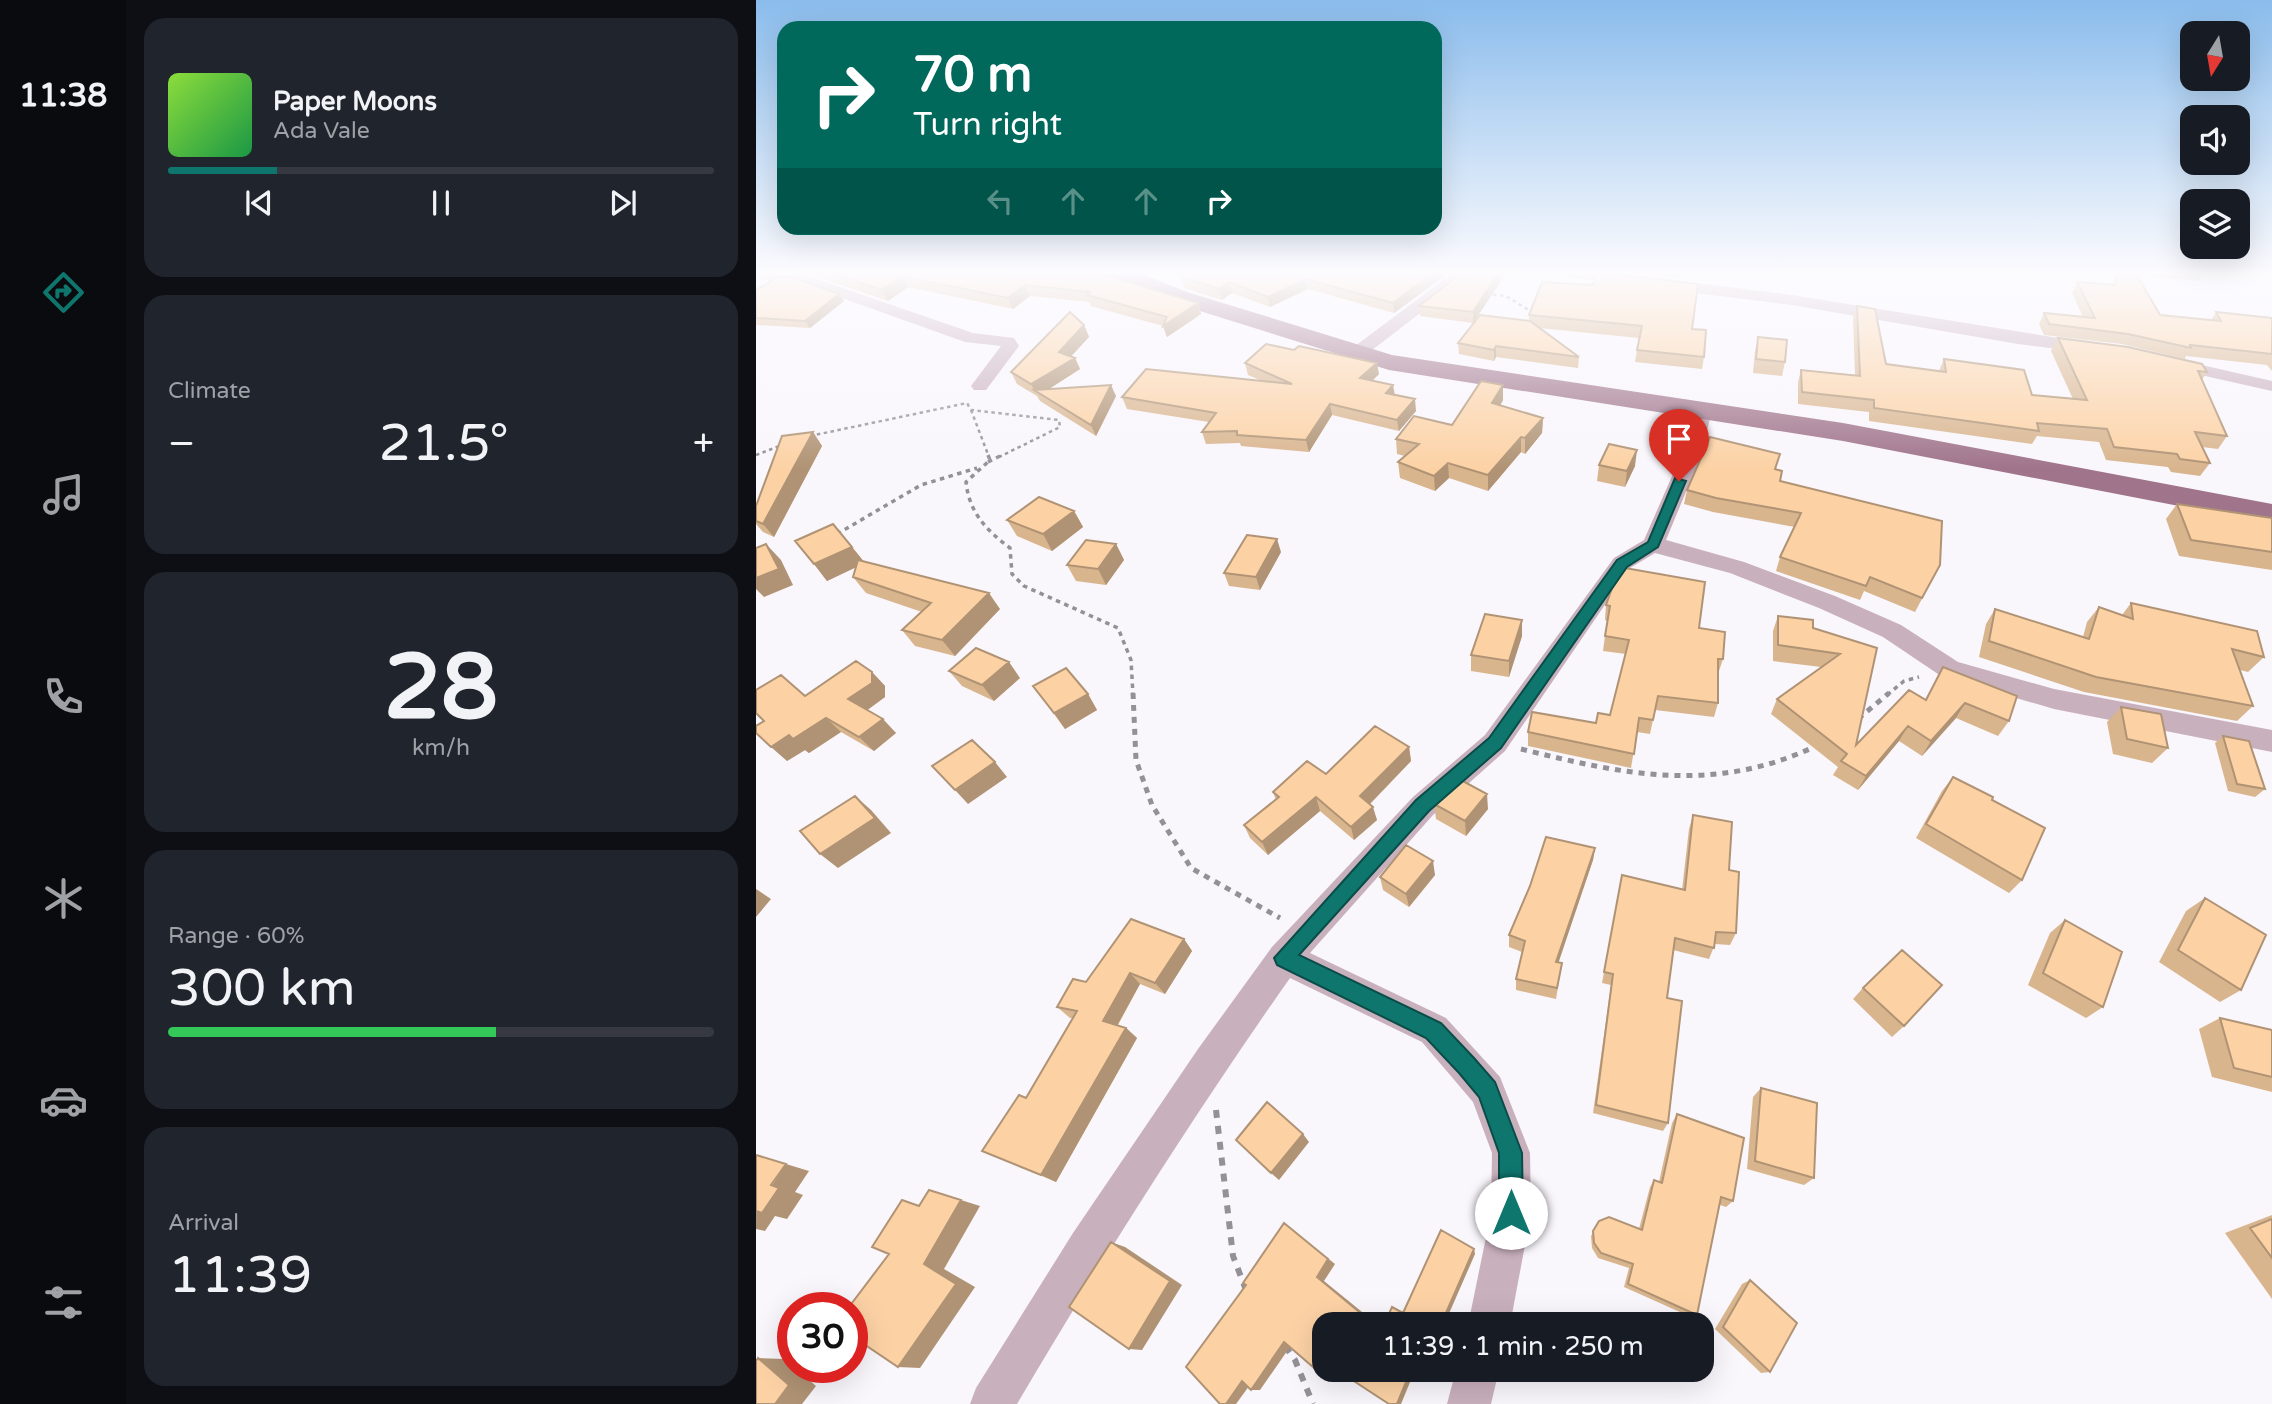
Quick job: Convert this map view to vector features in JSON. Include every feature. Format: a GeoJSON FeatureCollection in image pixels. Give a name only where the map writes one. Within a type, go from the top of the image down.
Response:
{"type":"FeatureCollection","features":[{"type":"Feature","properties":{"kind":"main road"},"geometry":{"type":"LineString","coordinates":[[1306,338],[1389,362],[1843,432],[2272,514]]}},
{"type":"Feature","properties":{"kind":"street"},"geometry":{"type":"LineString","coordinates":[[977,338],[1008,342],[1010,346],[980,386]]}},
{"type":"Feature","properties":{"kind":"street"},"geometry":{"type":"LineString","coordinates":[[1357,354],[1378,338]]}},
{"type":"Feature","properties":{"kind":"street"},"geometry":{"type":"LineString","coordinates":[[2009,338],[2107,350]]}},
{"type":"Feature","properties":{"kind":"street"},"geometry":{"type":"LineString","coordinates":[[2158,360],[2272,386]]}},
{"type":"Feature","properties":{"kind":"street"},"geometry":{"type":"LineString","coordinates":[[992,1404],[1087,1247],[1209,1061],[1295,946],[1423,806],[1495,743],[1622,563],[1653,544],[1690,458],[1703,411]]}},
{"type":"Feature","properties":{"kind":"street"},"geometry":{"type":"LineString","coordinates":[[1653,544],[1736,568],[1827,602],[1892,631],[1950,669],[2054,699],[2272,741]]}},
{"type":"Feature","properties":{"kind":"street"},"geometry":{"type":"LineString","coordinates":[[1295,946],[1433,1030],[1487,1090],[1511,1153],[1511,1213],[1492,1312]]}},
{"type":"Feature","properties":{"kind":"street"},"geometry":{"type":"LineString","coordinates":[[1469,1404],[1475,1382]]}},
{"type":"Feature","properties":{"kind":"path"},"geometry":{"type":"LineString","coordinates":[[804,438],[967,403],[990,460]]}},
{"type":"Feature","properties":{"kind":"path"},"geometry":{"type":"LineString","coordinates":[[831,538],[921,485],[972,472],[990,460],[1060,427],[1059,420],[971,410]]}},
{"type":"Feature","properties":{"kind":"path"},"geometry":{"type":"LineString","coordinates":[[756,455],[793,441]]}},
{"type":"Feature","properties":{"kind":"path"},"geometry":{"type":"LineString","coordinates":[[990,460],[966,482],[967,496],[986,530],[1010,548],[1012,574],[1024,586],[1118,628],[1131,660],[1136,760],[1152,806],[1191,868],[1250,899],[1295,946]]}},
{"type":"Feature","properties":{"kind":"path"},"geometry":{"type":"LineString","coordinates":[[1849,725],[1904,681],[1950,669]]}},
{"type":"Feature","properties":{"kind":"path"},"geometry":{"type":"LineString","coordinates":[[1495,743],[1583,765],[1689,776],[1721,775],[1788,762],[1819,745]]}},
{"type":"Feature","properties":{"kind":"path"},"geometry":{"type":"LineString","coordinates":[[1209,1061],[1233,1256],[1247,1293]]}},
{"type":"Feature","properties":{"kind":"path"},"geometry":{"type":"LineString","coordinates":[[1279,1337],[1295,1360],[1313,1404]]}},
{"type":"Feature","properties":{"kind":"building"},"geometry":{"type":"Polygon","coordinates":[[[1045,338],[1072,338],[1059,352],[1075,358],[1031,384],[1011,372],[1045,338]]]}},
{"type":"Feature","properties":{"kind":"building"},"geometry":{"type":"Polygon","coordinates":[[[1462,338],[1552,338],[1579,357],[1496,346],[1494,350],[1458,343],[1462,338]]]}},
{"type":"Feature","properties":{"kind":"building"},"geometry":{"type":"Polygon","coordinates":[[[1640,338],[1705,338],[1704,357],[1637,350],[1640,338]]]}},
{"type":"Feature","properties":{"kind":"building"},"geometry":{"type":"Polygon","coordinates":[[[1758,338],[1787,340],[1785,362],[1756,359],[1758,338]]]}},
{"type":"Feature","properties":{"kind":"building"},"geometry":{"type":"Polygon","coordinates":[[[1858,338],[1881,338],[1886,364],[1946,372],[1944,359],[2024,370],[2032,395],[2087,400],[2058,338],[2128,347],[2202,364],[2207,372],[2198,371],[2227,436],[2195,432],[2210,463],[2180,459],[2177,454],[2114,447],[2107,429],[2037,423],[2039,431],[1874,408],[1874,400],[1802,392],[1801,370],[1860,376],[1858,338]]]}},
{"type":"Feature","properties":{"kind":"building"},"geometry":{"type":"Polygon","coordinates":[[[2144,338],[2272,338],[2272,354],[2190,345],[2191,348],[2144,338]]]}},
{"type":"Feature","properties":{"kind":"building"},"geometry":{"type":"Polygon","coordinates":[[[1266,344],[1294,350],[1299,346],[1377,363],[1360,378],[1393,385],[1386,393],[1415,399],[1397,420],[1330,404],[1306,440],[1237,435],[1237,431],[1202,432],[1216,413],[1122,397],[1146,369],[1292,384],[1245,363],[1266,344]]]}},
{"type":"Feature","properties":{"kind":"building"},"geometry":{"type":"Polygon","coordinates":[[[1481,381],[1503,385],[1492,403],[1543,418],[1525,438],[1521,437],[1488,475],[1448,463],[1434,476],[1398,462],[1419,444],[1396,439],[1414,416],[1452,425],[1481,381]]]}},
{"type":"Feature","properties":{"kind":"building"},"geometry":{"type":"Polygon","coordinates":[[[1111,385],[1091,425],[1034,390],[1111,385]]]}},
{"type":"Feature","properties":{"kind":"building"},"geometry":{"type":"Polygon","coordinates":[[[813,432],[763,524],[756,521],[756,506],[782,436],[813,432]]]}},
{"type":"Feature","properties":{"kind":"building"},"geometry":{"type":"Polygon","coordinates":[[[1710,437],[1780,454],[1775,469],[1782,471],[1780,481],[1942,521],[1940,565],[1922,598],[1870,577],[1866,586],[1780,557],[1801,513],[1716,498],[1687,490],[1710,437]]]}},
{"type":"Feature","properties":{"kind":"building"},"geometry":{"type":"Polygon","coordinates":[[[1609,444],[1637,450],[1627,471],[1599,465],[1609,444]]]}},
{"type":"Feature","properties":{"kind":"building"},"geometry":{"type":"Polygon","coordinates":[[[1039,497],[1074,511],[1043,534],[1007,520],[1039,497]]]}},
{"type":"Feature","properties":{"kind":"building"},"geometry":{"type":"Polygon","coordinates":[[[2177,504],[2272,518],[2272,552],[2191,540],[2177,504]]]}},
{"type":"Feature","properties":{"kind":"building"},"geometry":{"type":"Polygon","coordinates":[[[833,524],[852,547],[814,564],[795,541],[833,524]]]}},
{"type":"Feature","properties":{"kind":"building"},"geometry":{"type":"Polygon","coordinates":[[[1247,535],[1277,539],[1256,577],[1224,573],[1247,535]]]}},
{"type":"Feature","properties":{"kind":"building"},"geometry":{"type":"Polygon","coordinates":[[[1086,540],[1116,544],[1098,569],[1067,565],[1086,540]]]}},
{"type":"Feature","properties":{"kind":"building"},"geometry":{"type":"Polygon","coordinates":[[[766,544],[779,569],[756,578],[756,548],[766,544]]]}},
{"type":"Feature","properties":{"kind":"building"},"geometry":{"type":"Polygon","coordinates":[[[858,560],[989,593],[942,640],[902,630],[931,603],[853,577],[858,560]]]}},
{"type":"Feature","properties":{"kind":"building"},"geometry":{"type":"Polygon","coordinates":[[[1625,568],[1705,582],[1699,628],[1725,632],[1723,659],[1718,659],[1718,703],[1658,696],[1653,720],[1639,718],[1634,754],[1528,732],[1532,712],[1596,723],[1598,713],[1610,715],[1629,640],[1605,636],[1610,606],[1606,605],[1612,588],[1625,568]]]}},
{"type":"Feature","properties":{"kind":"building"},"geometry":{"type":"Polygon","coordinates":[[[2131,603],[2257,631],[2264,657],[2232,649],[2253,706],[2096,677],[1989,641],[1995,609],[2089,639],[2099,607],[2133,619],[2131,603]]]}},
{"type":"Feature","properties":{"kind":"building"},"geometry":{"type":"Polygon","coordinates":[[[1485,614],[1522,620],[1509,661],[1471,655],[1485,614]]]}},
{"type":"Feature","properties":{"kind":"building"},"geometry":{"type":"Polygon","coordinates":[[[1778,616],[1813,620],[1813,628],[1877,648],[1856,745],[1909,690],[1926,700],[1943,667],[2017,696],[2009,721],[1965,703],[1931,741],[1908,726],[1866,776],[1841,761],[1847,754],[1777,699],[1840,654],[1778,645],[1778,616]]]}},
{"type":"Feature","properties":{"kind":"building"},"geometry":{"type":"Polygon","coordinates":[[[976,648],[1009,662],[982,685],[949,671],[976,648]]]}},
{"type":"Feature","properties":{"kind":"building"},"geometry":{"type":"Polygon","coordinates":[[[856,661],[872,672],[872,683],[848,699],[883,719],[859,737],[826,718],[793,739],[789,735],[771,747],[756,733],[756,726],[764,721],[756,713],[756,690],[781,675],[805,696],[856,661]]]}},
{"type":"Feature","properties":{"kind":"building"},"geometry":{"type":"Polygon","coordinates":[[[1066,668],[1088,694],[1054,713],[1033,686],[1066,668]]]}},
{"type":"Feature","properties":{"kind":"building"},"geometry":{"type":"Polygon","coordinates":[[[2121,707],[2161,714],[2168,748],[2127,739],[2121,707]]]}},
{"type":"Feature","properties":{"kind":"building"},"geometry":{"type":"Polygon","coordinates":[[[1375,726],[1409,747],[1360,796],[1373,807],[1351,827],[1316,797],[1262,842],[1244,825],[1279,797],[1273,792],[1307,761],[1326,774],[1375,726]]]}},
{"type":"Feature","properties":{"kind":"building"},"geometry":{"type":"Polygon","coordinates":[[[2223,736],[2249,741],[2265,789],[2237,784],[2223,736]]]}},
{"type":"Feature","properties":{"kind":"building"},"geometry":{"type":"Polygon","coordinates":[[[972,740],[995,762],[955,790],[932,766],[972,740]]]}},
{"type":"Feature","properties":{"kind":"building"},"geometry":{"type":"Polygon","coordinates":[[[1953,777],[2045,828],[2022,880],[1926,824],[1953,777]]]}},
{"type":"Feature","properties":{"kind":"building"},"geometry":{"type":"Polygon","coordinates":[[[1459,779],[1487,794],[1465,821],[1434,804],[1459,779]]]}},
{"type":"Feature","properties":{"kind":"building"},"geometry":{"type":"Polygon","coordinates":[[[855,796],[875,818],[820,854],[800,831],[855,796]]]}},
{"type":"Feature","properties":{"kind":"building"},"geometry":{"type":"Polygon","coordinates":[[[1693,815],[1732,822],[1729,870],[1739,872],[1736,933],[1716,932],[1714,948],[1675,938],[1667,998],[1682,1001],[1668,1123],[1596,1105],[1613,974],[1604,972],[1622,875],[1685,890],[1693,815]]]}},
{"type":"Feature","properties":{"kind":"building"},"geometry":{"type":"Polygon","coordinates":[[[1546,837],[1595,848],[1556,962],[1562,963],[1557,988],[1516,979],[1525,941],[1509,935],[1530,886],[1546,837]]]}},
{"type":"Feature","properties":{"kind":"building"},"geometry":{"type":"Polygon","coordinates":[[[1406,845],[1433,861],[1406,894],[1380,877],[1406,845]]]}},
{"type":"Feature","properties":{"kind":"building"},"geometry":{"type":"Polygon","coordinates":[[[2205,898],[2266,935],[2241,990],[2178,950],[2205,898]]]}},
{"type":"Feature","properties":{"kind":"building"},"geometry":{"type":"Polygon","coordinates":[[[1131,919],[1184,939],[1155,983],[1130,973],[1103,1021],[1126,1028],[1041,1175],[982,1151],[1019,1095],[1026,1098],[1077,1011],[1057,1007],[1073,979],[1086,982],[1131,919]]]}},
{"type":"Feature","properties":{"kind":"building"},"geometry":{"type":"Polygon","coordinates":[[[2065,920],[2122,952],[2103,1007],[2043,973],[2065,920]]]}},
{"type":"Feature","properties":{"kind":"building"},"geometry":{"type":"Polygon","coordinates":[[[1902,950],[1942,985],[1904,1026],[1863,988],[1902,950]]]}},
{"type":"Feature","properties":{"kind":"building"},"geometry":{"type":"Polygon","coordinates":[[[2220,1018],[2272,1030],[2272,1077],[2234,1068],[2220,1018]]]}},
{"type":"Feature","properties":{"kind":"building"},"geometry":{"type":"Polygon","coordinates":[[[1761,1088],[1817,1103],[1814,1178],[1755,1161],[1761,1088]]]}},
{"type":"Feature","properties":{"kind":"building"},"geometry":{"type":"Polygon","coordinates":[[[1267,1102],[1303,1134],[1271,1173],[1236,1140],[1267,1102]]]}},
{"type":"Feature","properties":{"kind":"building"},"geometry":{"type":"Polygon","coordinates":[[[1677,1114],[1744,1138],[1733,1201],[1721,1197],[1698,1312],[1690,1312],[1628,1284],[1633,1264],[1601,1253],[1594,1243],[1593,1231],[1599,1221],[1609,1217],[1642,1230],[1654,1180],[1662,1183],[1677,1114]]]}},
{"type":"Feature","properties":{"kind":"building"},"geometry":{"type":"Polygon","coordinates":[[[756,1155],[786,1164],[771,1185],[779,1188],[762,1213],[756,1211],[756,1155]]]}},
{"type":"Feature","properties":{"kind":"building"},"geometry":{"type":"Polygon","coordinates":[[[929,1190],[961,1200],[924,1264],[956,1284],[898,1367],[868,1347],[868,1292],[860,1292],[889,1254],[872,1247],[902,1200],[919,1206],[929,1190]]]}},
{"type":"Feature","properties":{"kind":"building"},"geometry":{"type":"Polygon","coordinates":[[[2272,1219],[2272,1258],[2250,1228],[2272,1219]]]}},
{"type":"Feature","properties":{"kind":"building"},"geometry":{"type":"Polygon","coordinates":[[[1284,1223],[1328,1259],[1317,1277],[1359,1312],[1312,1312],[1312,1366],[1284,1342],[1251,1390],[1242,1381],[1226,1404],[1220,1404],[1186,1367],[1246,1285],[1243,1283],[1284,1223]]]}},
{"type":"Feature","properties":{"kind":"building"},"geometry":{"type":"Polygon","coordinates":[[[1441,1230],[1474,1249],[1446,1312],[1403,1312],[1441,1230]]]}},
{"type":"Feature","properties":{"kind":"building"},"geometry":{"type":"Polygon","coordinates":[[[1111,1242],[1170,1281],[1129,1349],[1069,1307],[1111,1242]]]}},
{"type":"Feature","properties":{"kind":"building"},"geometry":{"type":"Polygon","coordinates":[[[1750,1280],[1797,1323],[1770,1372],[1723,1327],[1750,1280]]]}},
{"type":"Feature","properties":{"kind":"building"},"geometry":{"type":"Polygon","coordinates":[[[758,1358],[777,1375],[777,1383],[789,1385],[775,1404],[756,1404],[758,1358]]]}},
{"type":"Feature","properties":{"kind":"building"},"geometry":{"type":"Polygon","coordinates":[[[1355,1382],[1406,1382],[1397,1404],[1389,1404],[1355,1382]]]}},
{"type":"Feature","properties":{"kind":"route"},"geometry":{"type":"LineString","coordinates":[[1511,1213],[1511,1153],[1487,1090],[1467,1065],[1433,1030],[1284,958],[1423,806],[1495,743],[1622,563],[1653,544],[1679,481]]}}]}
